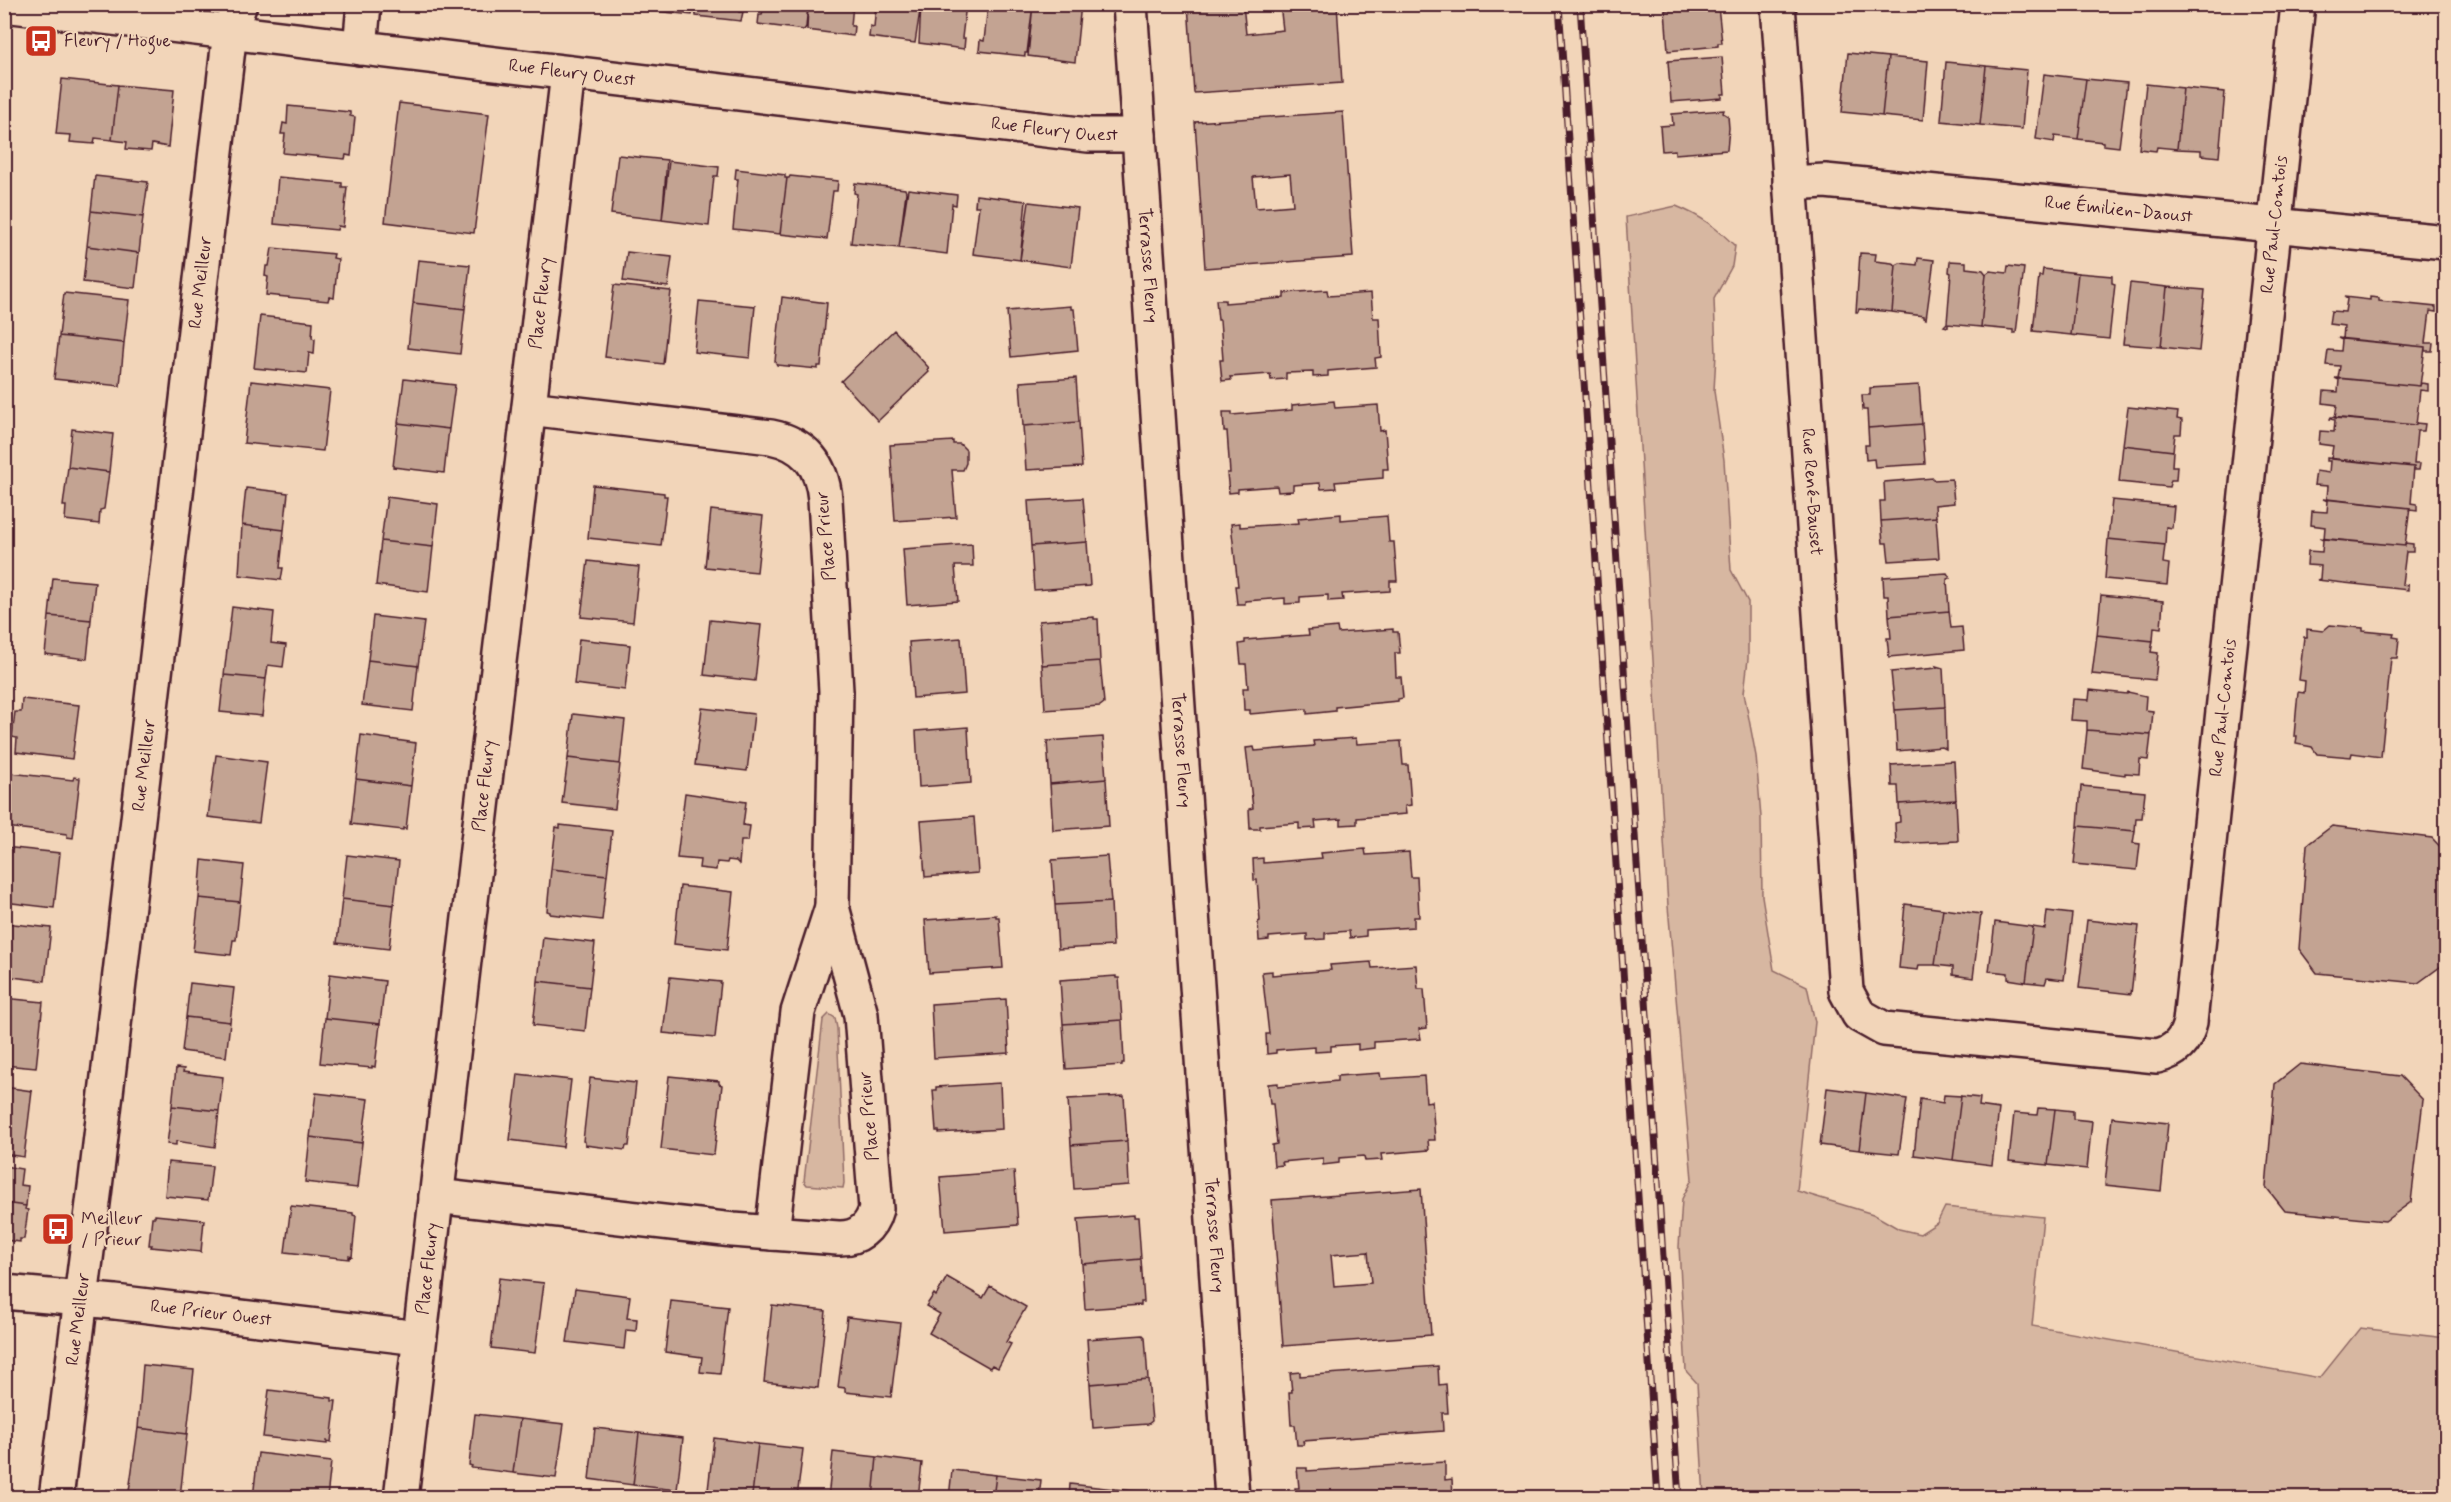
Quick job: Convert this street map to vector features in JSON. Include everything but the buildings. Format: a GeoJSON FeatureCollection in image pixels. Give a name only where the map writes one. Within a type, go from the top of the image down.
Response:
{"type":"FeatureCollection","features":[{"type":"Feature","properties":{"kind":"street"},"geometry":{"type":"LineString","coordinates":[[360,48],[364,4]]}},
{"type":"Feature","properties":{"kind":"street","name":"Terrasse Fleury"},"geometry":{"type":"LineString","coordinates":[[1130,4],[1232,1497]]}},
{"type":"Feature","properties":{"kind":"street","name":"Rue René-Bauset"},"geometry":{"type":"LineString","coordinates":[[1778,4],[1844,981]]}},
{"type":"Feature","properties":{"kind":"street","name":"Rue Paul-Comtois"},"geometry":{"type":"LineString","coordinates":[[1844,981],[1849,1000],[1859,1015],[1884,1029],[2149,1056],[2165,1054],[2180,1045],[2185,1038],[2190,1022],[2298,4]]}},
{"type":"Feature","properties":{"kind":"street","name":"Rue Fleury Ouest"},"geometry":{"type":"LineString","coordinates":[[4,5],[231,13],[360,48],[1088,135],[1139,135]]}},
{"type":"Feature","properties":{"kind":"street","name":"Rue Meilleur"},"geometry":{"type":"LineString","coordinates":[[56,1497],[231,13]]}},
{"type":"Feature","properties":{"kind":"street","name":"Place Fleury"},"geometry":{"type":"LineString","coordinates":[[401,1497],[568,73]]}},
{"type":"Feature","properties":{"kind":"street","name":"Rue Émilien-Daoust"},"geometry":{"type":"LineString","coordinates":[[1790,183],[1825,181],[2446,242]]}},
{"type":"Feature","properties":{"kind":"street","name":"Place Prieur"},"geometry":{"type":"LineString","coordinates":[[436,1196],[772,1233],[838,1238],[860,1234],[871,1223],[876,1209],[861,1015],[832,907],[836,691],[824,491],[819,471],[814,462],[800,448],[771,437],[529,408]]}},
{"type":"Feature","properties":{"kind":"street","name":"Place Prieur"},"geometry":{"type":"LineString","coordinates":[[772,1233],[798,1012],[832,907]]}},
{"type":"Feature","properties":{"kind":"street","name":"Rue Prieur Ouest"},"geometry":{"type":"LineString","coordinates":[[4,1293],[80,1299],[419,1338]]}},
{"type":"Feature","properties":{"kind":"shaded area"},"geometry":{"type":"Polygon","coordinates":[[[1676,206],[1708,223],[1735,246],[1732,266],[1714,299],[1716,354],[1714,391],[1724,460],[1731,570],[1748,602],[1748,659],[1744,693],[1756,756],[1761,817],[1762,896],[1774,970],[1807,986],[1815,1022],[1797,1191],[1873,1214],[1899,1229],[1920,1234],[1937,1223],[1945,1207],[2043,1217],[2032,1326],[2320,1378],[2360,1328],[2446,1338],[2446,1497],[1704,1497],[1697,1383],[1686,1371],[1679,1247],[1682,1199],[1692,1179],[1668,906],[1626,217],[1676,206]]]}},
{"type":"Feature","properties":{"kind":"shaded area"},"geometry":{"type":"Polygon","coordinates":[[[829,1014],[835,1018],[837,1028],[843,1188],[807,1185],[804,1181],[823,1020],[829,1014]]]}},
{"type":"Feature","properties":{"kind":"railway"},"geometry":{"type":"LineString","coordinates":[[1559,4],[1658,1498]]}},
{"type":"Feature","properties":{"kind":"railway"},"geometry":{"type":"LineString","coordinates":[[1580,4],[1679,1498]]}},
{"type":"Feature","properties":{"kind":"place","name":"Fleury / Hogue"},"geometry":{"type":"Point","coordinates":[41,41]}},
{"type":"Feature","properties":{"kind":"place","name":"Meilleur / Prieur"},"geometry":{"type":"Point","coordinates":[58,1229]}}]}
